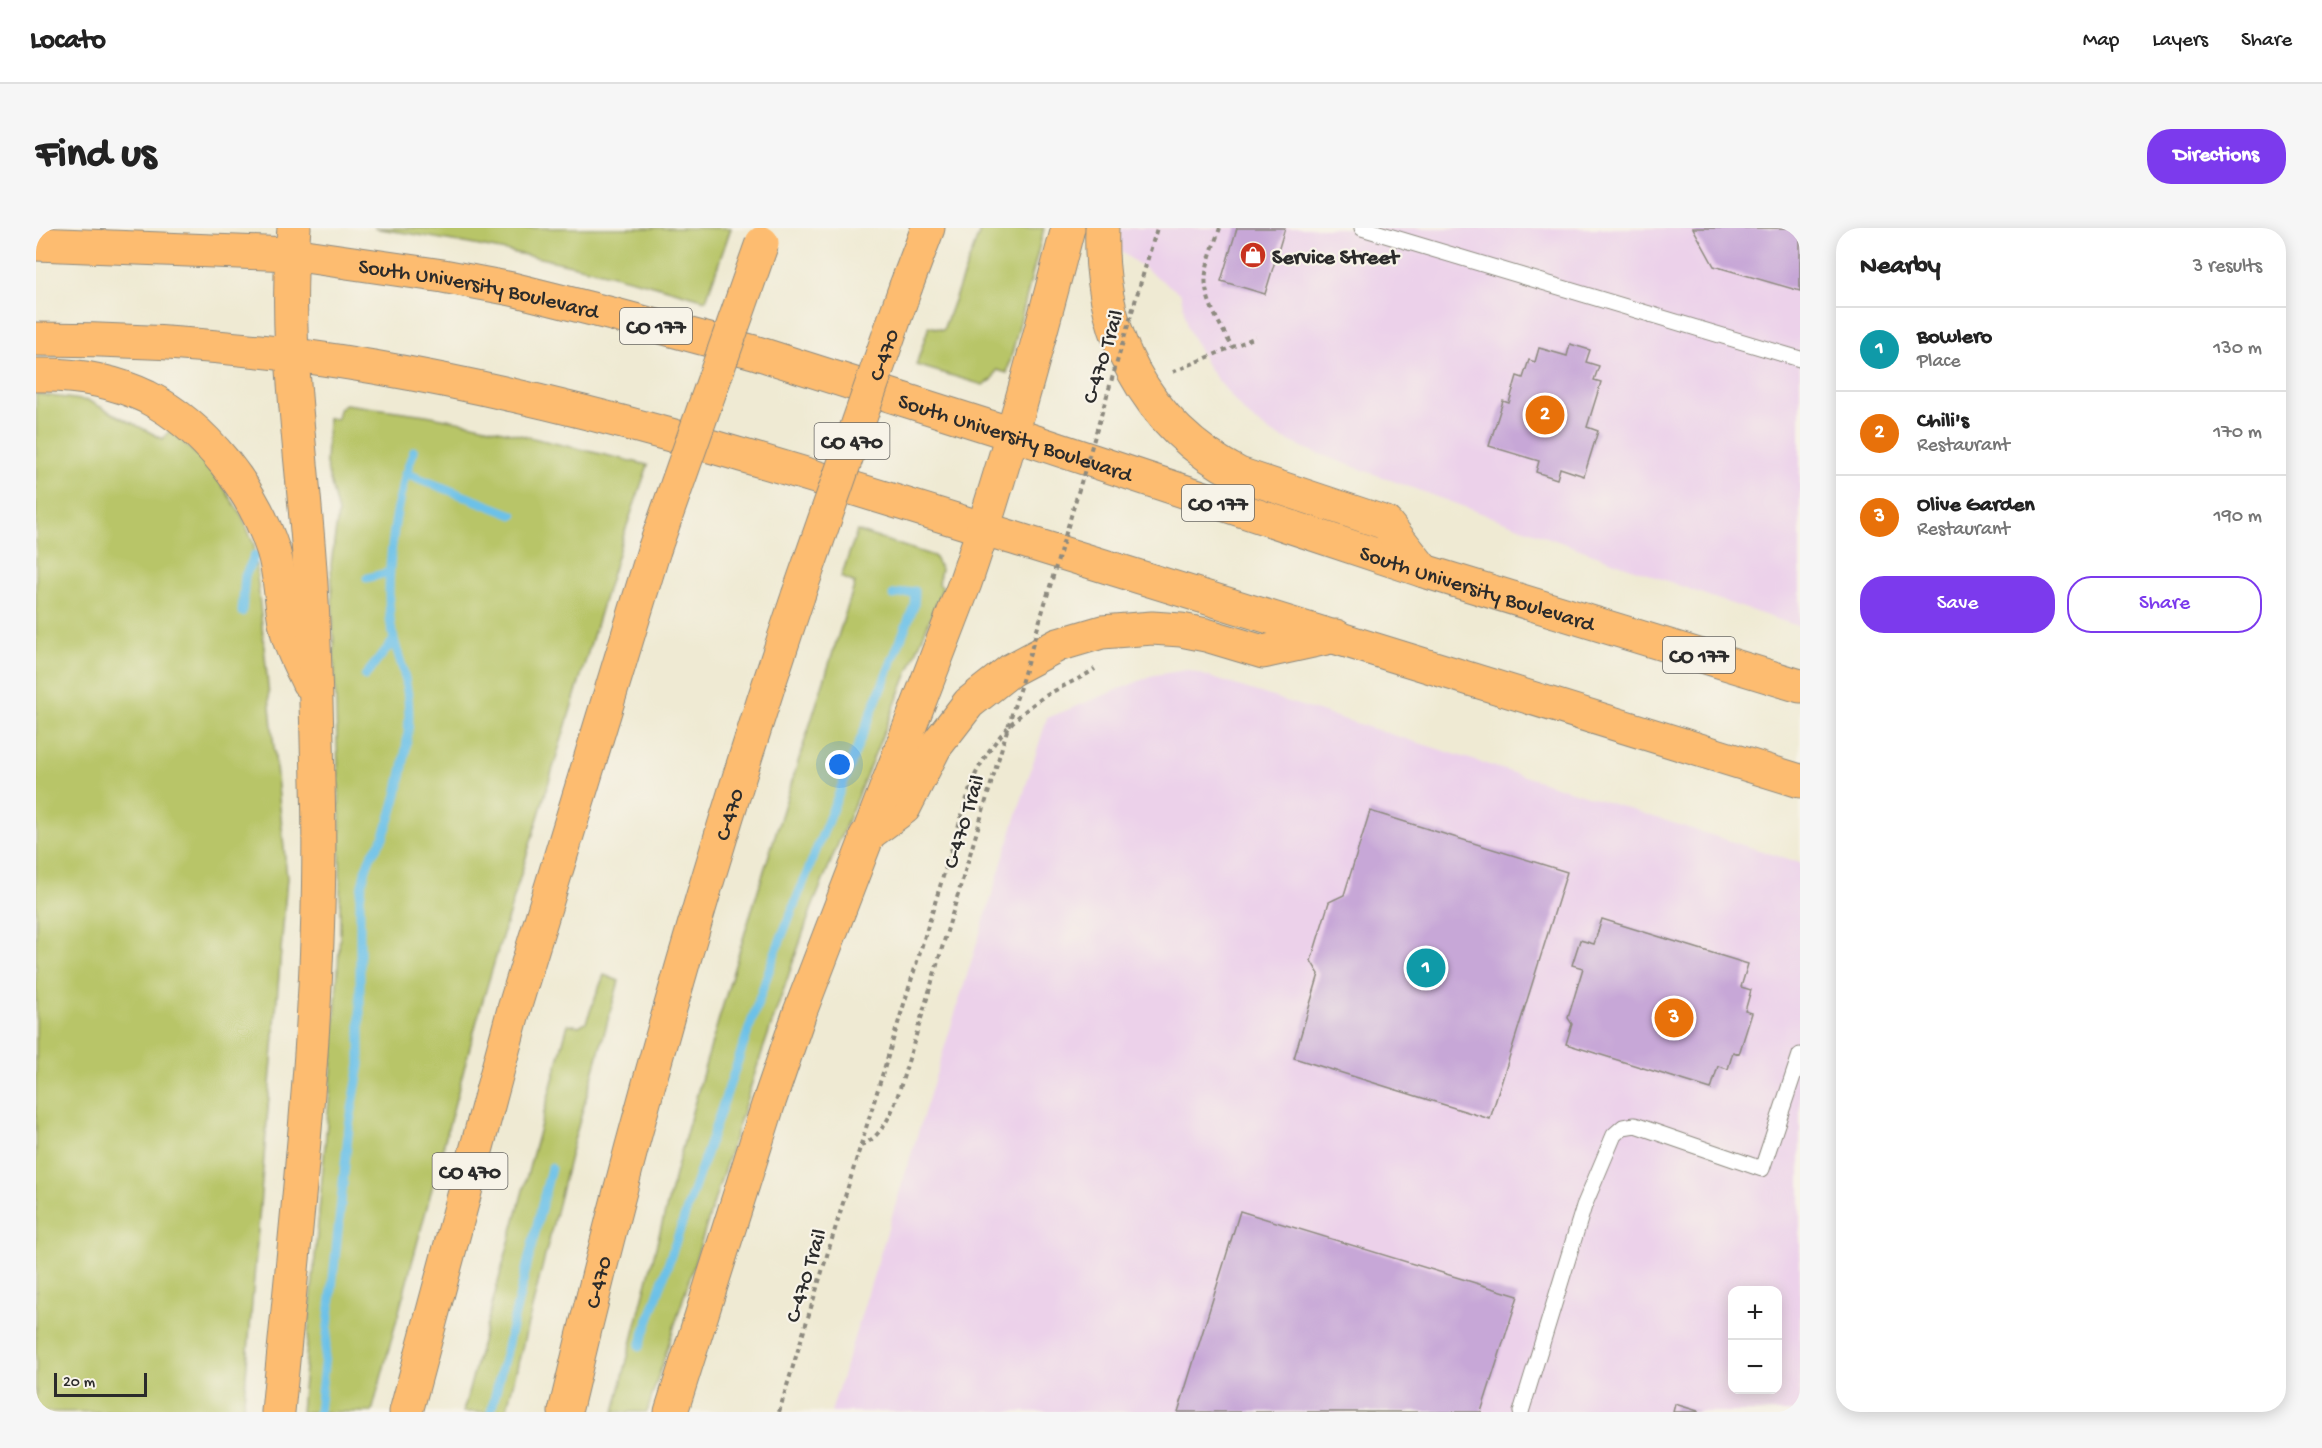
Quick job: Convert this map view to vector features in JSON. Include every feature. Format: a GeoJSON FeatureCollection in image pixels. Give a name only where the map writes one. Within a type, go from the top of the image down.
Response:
{"type":"FeatureCollection","features":[{"type":"Feature","properties":{"kind":"main road","name":"C-470"},"geometry":{"type":"LineString","coordinates":[[565,1412],[605,1244],[670,1005],[752,736],[798,596],[928,228]]}},
{"type":"Feature","properties":{"kind":"main road"},"geometry":{"type":"LineString","coordinates":[[671,1412],[776,1079],[984,529],[1068,228]]}},
{"type":"Feature","properties":{"kind":"main road"},"geometry":{"type":"LineString","coordinates":[[1102,228],[1102,267],[1114,329],[1132,368],[1157,409],[1199,448],[1225,467],[1239,474],[1386,524],[1424,571]]}},
{"type":"Feature","properties":{"kind":"main road","name":"CO 470"},"geometry":{"type":"LineString","coordinates":[[406,1412],[514,1009],[654,550],[765,235]]}},
{"type":"Feature","properties":{"kind":"main road"},"geometry":{"type":"LineString","coordinates":[[278,1412],[310,1070],[315,993],[319,830],[308,534],[293,398],[291,355],[292,241]]}},
{"type":"Feature","properties":{"kind":"main road","name":"South University Boulevard"},"geometry":{"type":"LineString","coordinates":[[36,244],[292,241],[417,271],[553,299],[754,352],[1012,434],[1424,571],[1800,686]]}},
{"type":"Feature","properties":{"kind":"main road"},"geometry":{"type":"LineString","coordinates":[[36,339],[124,341],[291,355],[373,367],[506,393],[576,410],[658,432],[984,529],[1800,781]]}},
{"type":"Feature","properties":{"kind":"main road"},"geometry":{"type":"LineString","coordinates":[[36,375],[84,377],[137,392],[186,424],[213,450],[242,486],[268,536],[278,566],[288,635],[315,698]]}},
{"type":"Feature","properties":{"kind":"main road"},"geometry":{"type":"LineString","coordinates":[[866,836],[904,808],[935,747],[958,714],[969,703],[1011,670],[1058,645],[1102,632],[1137,628],[1167,628],[1195,632],[1263,652],[1336,636]]}},
{"type":"Feature","properties":{"kind":"lane"},"geometry":{"type":"LineString","coordinates":[[1362,228],[1800,359]]}},
{"type":"Feature","properties":{"kind":"lane"},"geometry":{"type":"LineString","coordinates":[[1521,1412],[1584,1206],[1614,1135],[1623,1127],[1635,1125],[1762,1169],[1800,1055]]}},
{"type":"Feature","properties":{"kind":"path","name":"C-470 Trail"},"geometry":{"type":"LineString","coordinates":[[779,1412],[860,1146],[875,1137],[895,1103],[1156,228]]}},
{"type":"Feature","properties":{"kind":"path"},"geometry":{"type":"LineString","coordinates":[[1220,228],[1206,272],[1205,284],[1215,316],[1232,347]]}},
{"type":"Feature","properties":{"kind":"path"},"geometry":{"type":"LineString","coordinates":[[1137,273],[1143,303]]}},
{"type":"Feature","properties":{"kind":"path"},"geometry":{"type":"LineString","coordinates":[[1169,367],[1173,375],[1256,337]]}},
{"type":"Feature","properties":{"kind":"path"},"geometry":{"type":"LineString","coordinates":[[860,1146],[966,796],[977,770],[999,737],[1037,701],[1101,665]]}},
{"type":"Feature","properties":{"kind":"shaded area"},"geometry":{"type":"Polygon","coordinates":[[[1121,228],[1800,228],[1800,627],[1711,597],[1311,451],[1271,433],[1244,412],[1209,369],[1187,327],[1181,294],[1117,249],[1121,228]]]}},
{"type":"Feature","properties":{"kind":"shaded area"},"geometry":{"type":"Polygon","coordinates":[[[1187,670],[1800,863],[1800,1412],[831,1412],[1047,718],[1154,675],[1187,670]]]}},
{"type":"Feature","properties":{"kind":"green space"},"geometry":{"type":"Polygon","coordinates":[[[374,228],[731,228],[706,300],[542,258],[374,228]]]}},
{"type":"Feature","properties":{"kind":"green space"},"geometry":{"type":"Polygon","coordinates":[[[981,228],[1044,228],[1007,373],[997,370],[992,380],[983,385],[916,365],[929,326],[943,330],[981,228]]]}},
{"type":"Feature","properties":{"kind":"green space"},"geometry":{"type":"Polygon","coordinates":[[[36,394],[89,401],[163,439],[170,430],[211,468],[242,516],[254,545],[287,878],[243,1412],[36,1412],[36,394]]]}},
{"type":"Feature","properties":{"kind":"green space"},"geometry":{"type":"Polygon","coordinates":[[[345,404],[473,424],[648,465],[622,540],[479,1013],[372,1412],[301,1412],[332,1068],[340,933],[340,827],[331,565],[338,513],[326,464],[328,418],[337,419],[339,409],[345,404]]]}},
{"type":"Feature","properties":{"kind":"green space"},"geometry":{"type":"Polygon","coordinates":[[[857,531],[934,556],[941,569],[938,584],[943,587],[811,910],[757,1067],[647,1412],[614,1412],[669,1195],[705,1066],[855,583],[841,577],[857,531]]]}},
{"type":"Feature","properties":{"kind":"green space"},"geometry":{"type":"Polygon","coordinates":[[[604,975],[619,981],[572,1148],[506,1412],[463,1412],[568,1024],[579,1026],[586,1022],[604,975]]]}},
{"type":"Feature","properties":{"kind":"building","name":"Service Street"},"geometry":{"type":"Polygon","coordinates":[[[1237,228],[1285,228],[1265,294],[1221,281],[1237,228]]]}},
{"type":"Feature","properties":{"kind":"building"},"geometry":{"type":"Polygon","coordinates":[[[1693,228],[1800,228],[1800,291],[1714,266],[1693,228]]]}},
{"type":"Feature","properties":{"kind":"building"},"geometry":{"type":"Polygon","coordinates":[[[1570,344],[1590,350],[1586,362],[1599,366],[1594,380],[1601,382],[1587,427],[1598,431],[1584,476],[1560,468],[1557,479],[1536,472],[1539,461],[1489,446],[1503,401],[1509,403],[1517,376],[1523,378],[1529,360],[1535,362],[1539,348],[1567,356],[1570,344]]]}},
{"type":"Feature","properties":{"kind":"building"},"geometry":{"type":"Polygon","coordinates":[[[1370,811],[1567,872],[1490,1119],[1294,1058],[1319,974],[1311,961],[1329,902],[1344,895],[1370,811]]]}},
{"type":"Feature","properties":{"kind":"building"},"geometry":{"type":"Polygon","coordinates":[[[1602,919],[1748,964],[1741,987],[1751,990],[1745,1011],[1752,1013],[1739,1054],[1733,1052],[1728,1069],[1718,1066],[1711,1089],[1566,1044],[1572,1024],[1568,1018],[1583,968],[1572,965],[1580,940],[1594,944],[1602,919]]]}},
{"type":"Feature","properties":{"kind":"building"},"geometry":{"type":"Polygon","coordinates":[[[1240,1211],[1518,1296],[1481,1412],[1178,1412],[1240,1211]]]}},
{"type":"Feature","properties":{"kind":"building"},"geometry":{"type":"Polygon","coordinates":[[[1675,1404],[1698,1411],[1698,1412],[1673,1412],[1675,1404]]]}},
{"type":"Feature","properties":{"kind":"waterway"},"geometry":{"type":"LineString","coordinates":[[319,1412],[349,1126],[360,1065],[360,898],[368,863],[383,838],[393,810],[408,733],[409,709],[406,685],[393,637],[389,598],[391,555],[397,510],[414,451]]}},
{"type":"Feature","properties":{"kind":"waterway"},"geometry":{"type":"LineString","coordinates":[[405,473],[513,515]]}},
{"type":"Feature","properties":{"kind":"waterway"},"geometry":{"type":"LineString","coordinates":[[242,612],[245,576],[255,555]]}},
{"type":"Feature","properties":{"kind":"waterway"},"geometry":{"type":"LineString","coordinates":[[367,578],[390,572]]}},
{"type":"Feature","properties":{"kind":"waterway"},"geometry":{"type":"LineString","coordinates":[[640,1346],[775,953],[914,606],[915,591],[893,595]]}},
{"type":"Feature","properties":{"kind":"waterway"},"geometry":{"type":"LineString","coordinates":[[365,676],[394,640]]}},
{"type":"Feature","properties":{"kind":"waterway"},"geometry":{"type":"LineString","coordinates":[[491,1412],[551,1168]]}},
{"type":"Feature","properties":{"kind":"place","name":"Service Street"},"geometry":{"type":"Point","coordinates":[1253,255]}},
{"type":"Feature","properties":{"kind":"place","name":"Chili's"},"geometry":{"type":"Point","coordinates":[1545,415]}},
{"type":"Feature","properties":{"kind":"place","name":"Bowlero"},"geometry":{"type":"Point","coordinates":[1426,968]}},
{"type":"Feature","properties":{"kind":"place","name":"Olive Garden"},"geometry":{"type":"Point","coordinates":[1674,1018]}}]}
